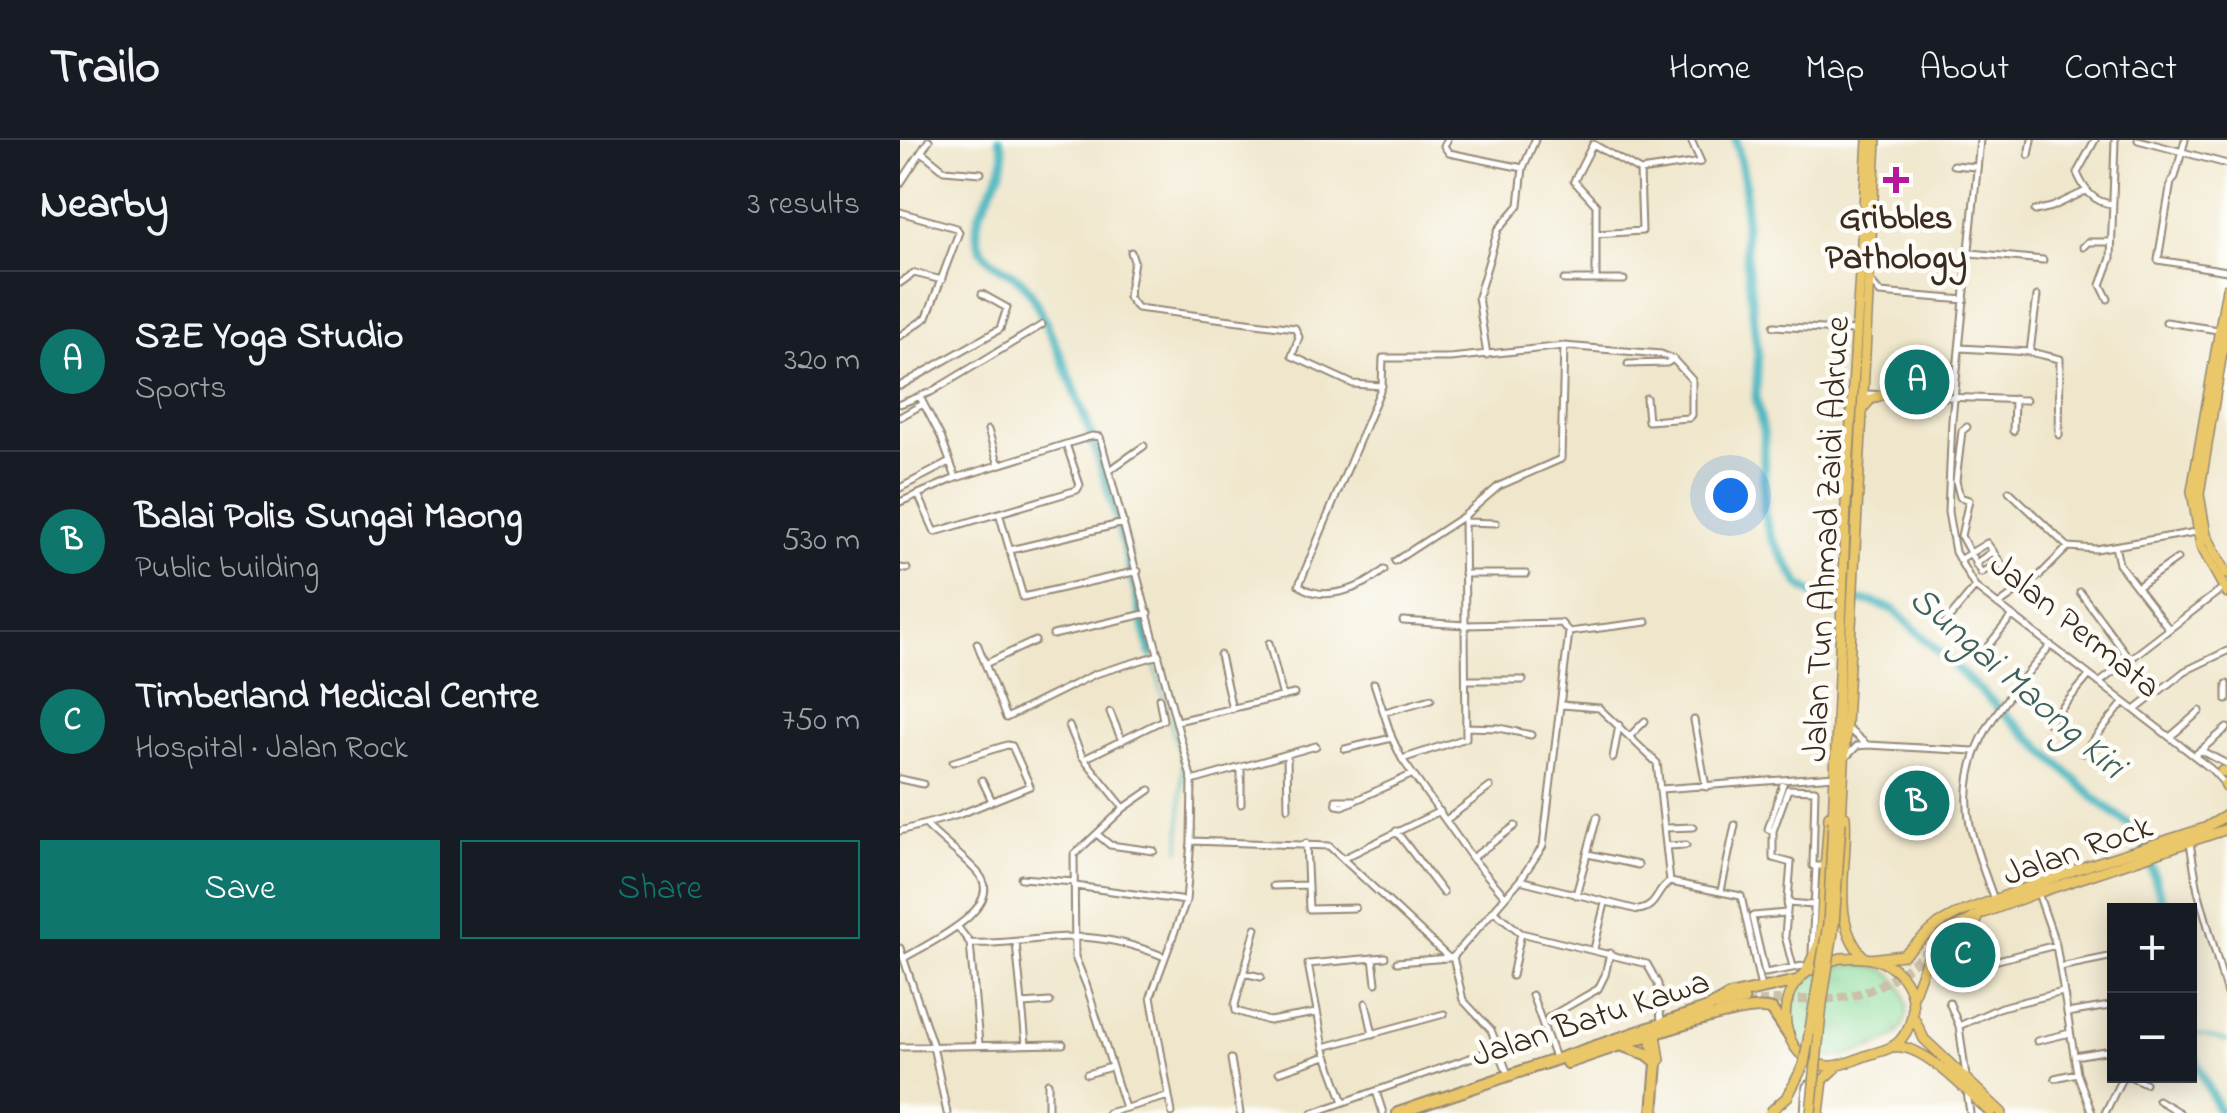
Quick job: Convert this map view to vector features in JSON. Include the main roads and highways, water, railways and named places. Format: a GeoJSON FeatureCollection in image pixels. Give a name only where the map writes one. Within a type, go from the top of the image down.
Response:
{"type":"FeatureCollection","features":[{"type":"Feature","properties":{"kind":"highway"},"geometry":{"type":"LineString","coordinates":[[1708,1008],[1728,996],[1799,979]]}},
{"type":"Feature","properties":{"kind":"highway"},"geometry":{"type":"LineString","coordinates":[[1658,1057],[1678,1026],[1758,1006],[1772,1010],[1790,1038]]}},
{"type":"Feature","properties":{"kind":"highway","name":"Jalan Batu Kawa"},"geometry":{"type":"LineString","coordinates":[[1398,1113],[1708,1008]]}},
{"type":"Feature","properties":{"kind":"highway","name":"Jalan Batu Kawa"},"geometry":{"type":"LineString","coordinates":[[1417,1113],[1620,1046],[1653,1029],[1678,1026]]}},
{"type":"Feature","properties":{"kind":"highway"},"geometry":{"type":"LineString","coordinates":[[1653,1029],[1658,1057],[1655,1113]]}},
{"type":"Feature","properties":{"kind":"highway"},"geometry":{"type":"LineString","coordinates":[[1620,1046],[1658,1057]]}},
{"type":"Feature","properties":{"kind":"main road","name":"Jalan Tun Ahmad Zaidi Adruce"},"geometry":{"type":"LineString","coordinates":[[1848,582],[1852,394],[1868,140]]}},
{"type":"Feature","properties":{"kind":"main road","name":"Jalan Tun Ahmad Zaidi Adruce"},"geometry":{"type":"LineString","coordinates":[[1838,804],[1835,776],[1863,408],[1876,140]]}},
{"type":"Feature","properties":{"kind":"main road"},"geometry":{"type":"LineString","coordinates":[[2225,590],[2207,561],[2196,532],[2193,475],[2227,288]]}},
{"type":"Feature","properties":{"kind":"main road"},"geometry":{"type":"LineString","coordinates":[[2227,322],[2198,494],[2206,535],[2227,574]]}},
{"type":"Feature","properties":{"kind":"main road"},"geometry":{"type":"LineString","coordinates":[[1863,408],[1881,394],[1864,388]]}},
{"type":"Feature","properties":{"kind":"main road","name":"Jalan Tun Ahmad Zaidi Adruce"},"geometry":{"type":"LineString","coordinates":[[1837,822],[1846,727],[1846,618]]}},
{"type":"Feature","properties":{"kind":"main road"},"geometry":{"type":"LineString","coordinates":[[1767,1113],[1784,1095],[1796,1066],[1786,1006],[1799,979],[1811,966],[1821,934],[1818,866],[1829,812],[1838,804],[1846,823],[1843,919],[1850,942],[1867,958],[1886,964],[1902,976],[1916,1026],[1924,1039],[1988,1113]]}},
{"type":"Feature","properties":{"kind":"main road","name":"Jalan Rock"},"geometry":{"type":"LineString","coordinates":[[1994,900],[1985,908],[1947,930],[1994,900],[2156,848],[2205,828],[2227,814]]}},
{"type":"Feature","properties":{"kind":"main road"},"geometry":{"type":"LineString","coordinates":[[1767,1113],[1788,1096],[1804,1064],[1828,924],[1837,822]]}},
{"type":"Feature","properties":{"kind":"main road"},"geometry":{"type":"LineString","coordinates":[[1808,1113],[1834,925],[1837,822]]}},
{"type":"Feature","properties":{"kind":"main road","name":"Jalan Rock"},"geometry":{"type":"LineString","coordinates":[[2156,848],[2227,830]]}},
{"type":"Feature","properties":{"kind":"main road","name":"Jalan Rock"},"geometry":{"type":"LineString","coordinates":[[1985,908],[2038,893],[2138,854]]}},
{"type":"Feature","properties":{"kind":"main road"},"geometry":{"type":"LineString","coordinates":[[1799,979],[1836,960],[1903,955],[1947,919],[1985,908]]}},
{"type":"Feature","properties":{"kind":"main road"},"geometry":{"type":"LineString","coordinates":[[1890,1048],[1905,1034],[1919,972],[1985,908]]}},
{"type":"Feature","properties":{"kind":"main road","name":"Jalan Batu Kawa"},"geometry":{"type":"LineString","coordinates":[[1678,1026],[1744,1002],[1708,1008]]}},
{"type":"Feature","properties":{"kind":"main road"},"geometry":{"type":"LineString","coordinates":[[1790,1038],[1814,1063],[1832,1066],[1890,1048],[1911,1048],[2002,1113]]}},
{"type":"Feature","properties":{"kind":"main road"},"geometry":{"type":"LineString","coordinates":[[1819,1113],[1821,1086],[1828,1074],[1847,1062]]}},
{"type":"Feature","properties":{"kind":"waterway"},"geometry":{"type":"LineString","coordinates":[[999,140],[1002,165],[979,217],[980,246],[989,259],[1025,285],[1064,365],[1108,486],[1151,653]]}},
{"type":"Feature","properties":{"kind":"waterway","name":"Sungai Maong Kiri"},"geometry":{"type":"LineString","coordinates":[[1736,140],[1745,182],[1745,244],[1758,356],[1756,397],[1764,436],[1764,514],[1771,537],[1800,585],[1817,596],[1871,602],[1893,609],[2098,801],[2140,832],[2163,903]]}},
{"type":"Feature","properties":{"kind":"waterway"},"geometry":{"type":"LineString","coordinates":[[1151,653],[1182,764],[1180,850]]}},
{"type":"Feature","properties":{"kind":"waterway"},"geometry":{"type":"LineString","coordinates":[[2197,1034],[2227,1041]]}},
{"type":"Feature","properties":{"kind":"waterway","name":"Sungai Maong Kiri"},"geometry":{"type":"LineString","coordinates":[[2197,1063],[2220,1113]]}},
{"type":"Feature","properties":{"kind":"tunnel"},"geometry":{"type":"LineString","coordinates":[[1745,1004],[1838,998],[1870,990],[1898,974],[1949,932]]}},
{"type":"Feature","properties":{"kind":"place","name":"Gribbles Pathology"},"geometry":{"type":"Point","coordinates":[1896,180]}},
{"type":"Feature","properties":{"kind":"place","name":"SZE Yoga Studio"},"geometry":{"type":"Point","coordinates":[1917,382]}},
{"type":"Feature","properties":{"kind":"place","name":"Balai Polis Sungai Maong"},"geometry":{"type":"Point","coordinates":[1917,803]}},
{"type":"Feature","properties":{"kind":"place","name":"Timberland Medical Centre"},"geometry":{"type":"Point","coordinates":[1963,955]}}]}
